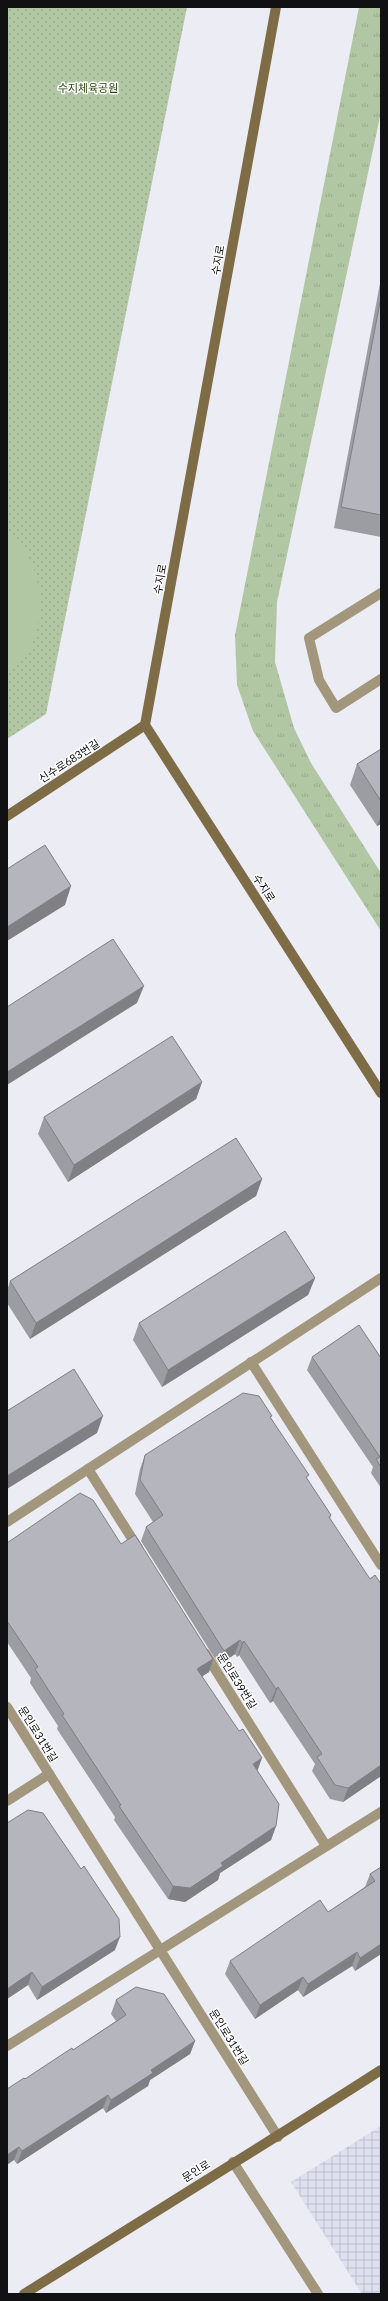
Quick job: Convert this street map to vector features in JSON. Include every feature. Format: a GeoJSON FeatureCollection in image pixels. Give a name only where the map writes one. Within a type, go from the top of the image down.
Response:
{"type":"FeatureCollection","features":[{"type":"Feature","properties":{"kind":"main road","name":"수지로"},"geometry":{"type":"LineString","coordinates":[[276,7],[145,725],[381,1093]]}},
{"type":"Feature","properties":{"kind":"main road","name":"신수로683번길"},"geometry":{"type":"LineString","coordinates":[[7,816],[145,725]]}},
{"type":"Feature","properties":{"kind":"main road","name":"문인로"},"geometry":{"type":"LineString","coordinates":[[24,2294],[233,2162],[278,2137],[381,2070]]}},
{"type":"Feature","properties":{"kind":"street"},"geometry":{"type":"LineString","coordinates":[[381,593],[309,638],[320,680],[336,708],[381,679]]}},
{"type":"Feature","properties":{"kind":"street"},"geometry":{"type":"LineString","coordinates":[[7,1522],[381,1278]]}},
{"type":"Feature","properties":{"kind":"street"},"geometry":{"type":"LineString","coordinates":[[251,1362],[381,1565]]}},
{"type":"Feature","properties":{"kind":"street"},"geometry":{"type":"LineString","coordinates":[[88,1469],[144,1556]]}},
{"type":"Feature","properties":{"kind":"street","name":"문인로39번길"},"geometry":{"type":"LineString","coordinates":[[199,1644],[326,1846]]}},
{"type":"Feature","properties":{"kind":"street","name":"문인로31번길"},"geometry":{"type":"LineString","coordinates":[[7,1707],[278,2137]]}},
{"type":"Feature","properties":{"kind":"street","name":"문인로31번길"},"geometry":{"type":"LineString","coordinates":[[7,1801],[49,1774]]}},
{"type":"Feature","properties":{"kind":"street"},"geometry":{"type":"LineString","coordinates":[[7,2046],[381,1812]]}},
{"type":"Feature","properties":{"kind":"street"},"geometry":{"type":"LineString","coordinates":[[233,2162],[318,2294]]}},
{"type":"Feature","properties":{"kind":"shaded area"},"geometry":{"type":"Polygon","coordinates":[[[381,2126],[381,2294],[362,2294],[291,2182],[381,2126]]]}},
{"type":"Feature","properties":{"kind":"green space","name":"수지체육공원"},"geometry":{"type":"Polygon","coordinates":[[[7,7],[187,7],[46,714],[7,739],[7,7]]]}},
{"type":"Feature","properties":{"kind":"green space"},"geometry":{"type":"Polygon","coordinates":[[[359,7],[381,7],[381,112],[277,602],[275,662],[294,728],[311,763],[381,873],[381,931],[253,731],[237,685],[235,635],[359,7]]]}},
{"type":"Feature","properties":{"kind":"green space"},"geometry":{"type":"Polygon","coordinates":[[[7,531],[18,541],[27,553],[33,567],[38,582],[40,613],[38,628],[31,647],[19,662],[7,671],[7,531]]]}},
{"type":"Feature","properties":{"kind":"building"},"geometry":{"type":"Polygon","coordinates":[[[381,297],[381,515],[341,507],[381,297]]]}},
{"type":"Feature","properties":{"kind":"building"},"geometry":{"type":"Polygon","coordinates":[[[381,749],[381,801],[357,764],[381,749]]]}},
{"type":"Feature","properties":{"kind":"building"},"geometry":{"type":"Polygon","coordinates":[[[45,845],[71,886],[7,927],[7,869],[45,845]]]}},
{"type":"Feature","properties":{"kind":"building"},"geometry":{"type":"Polygon","coordinates":[[[113,939],[144,986],[7,1072],[7,1007],[113,939]]]}},
{"type":"Feature","properties":{"kind":"building"},"geometry":{"type":"Polygon","coordinates":[[[172,1036],[202,1082],[74,1165],[44,1117],[172,1036]]]}},
{"type":"Feature","properties":{"kind":"building"},"geometry":{"type":"Polygon","coordinates":[[[236,1138],[262,1179],[36,1323],[10,1281],[236,1138]]]}},
{"type":"Feature","properties":{"kind":"building"},"geometry":{"type":"Polygon","coordinates":[[[285,1231],[315,1278],[168,1370],[139,1323],[285,1231]]]}},
{"type":"Feature","properties":{"kind":"building"},"geometry":{"type":"Polygon","coordinates":[[[359,1325],[381,1358],[381,1467],[376,1459],[380,1457],[312,1357],[359,1325]]]}},
{"type":"Feature","properties":{"kind":"building"},"geometry":{"type":"Polygon","coordinates":[[[74,1369],[103,1416],[7,1476],[7,1411],[74,1369]]]}},
{"type":"Feature","properties":{"kind":"building"},"geometry":{"type":"Polygon","coordinates":[[[243,1393],[259,1396],[272,1416],[270,1417],[309,1475],[306,1477],[331,1515],[329,1517],[370,1579],[375,1575],[381,1584],[381,1765],[348,1788],[335,1785],[317,1757],[322,1754],[278,1687],[276,1689],[244,1641],[242,1643],[240,1640],[224,1651],[146,1527],[163,1515],[140,1480],[145,1455],[243,1393]]]}},
{"type":"Feature","properties":{"kind":"building"},"geometry":{"type":"Polygon","coordinates":[[[80,1493],[93,1500],[121,1544],[135,1535],[213,1659],[197,1669],[239,1731],[243,1729],[262,1758],[253,1764],[279,1804],[276,1826],[221,1863],[223,1866],[190,1888],[173,1886],[119,1806],[121,1805],[62,1715],[64,1714],[35,1669],[38,1667],[7,1621],[7,1543],[80,1493]]]}},
{"type":"Feature","properties":{"kind":"building"},"geometry":{"type":"Polygon","coordinates":[[[28,1810],[43,1813],[81,1869],[84,1866],[119,1919],[120,1937],[42,1987],[32,1972],[7,1989],[7,1823],[28,1810]]]}},
{"type":"Feature","properties":{"kind":"building"},"geometry":{"type":"Polygon","coordinates":[[[381,1867],[381,1944],[360,1958],[357,1952],[308,1984],[303,1977],[260,2005],[230,1961],[320,1900],[328,1912],[375,1881],[370,1874],[381,1867]]]}},
{"type":"Feature","properties":{"kind":"building"},"geometry":{"type":"Polygon","coordinates":[[[136,1987],[164,1994],[195,2041],[151,2070],[153,2073],[111,2100],[108,2095],[22,2151],[19,2147],[7,2155],[7,2089],[72,2048],[73,2050],[126,2015],[116,2000],[136,1987]]]}}]}
